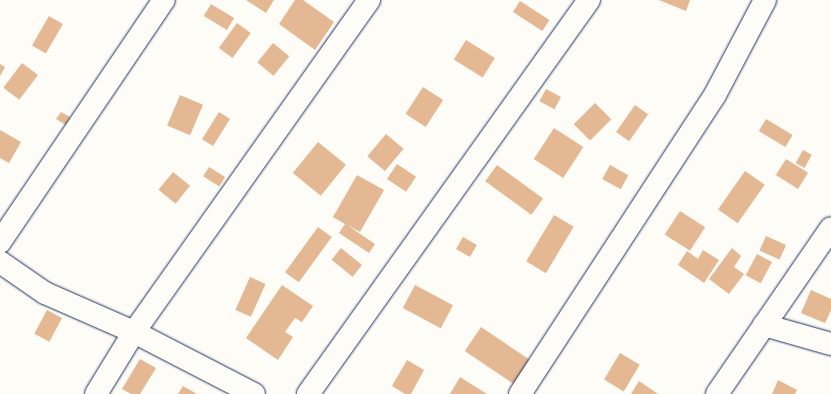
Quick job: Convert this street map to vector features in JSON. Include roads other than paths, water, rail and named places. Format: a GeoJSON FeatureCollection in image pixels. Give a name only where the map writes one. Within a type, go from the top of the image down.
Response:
{"type":"FeatureCollection","features":[{"type":"Feature","properties":{"kind":"street"},"geometry":{"type":"LineString","coordinates":[[0,242],[164,0]]}},
{"type":"Feature","properties":{"kind":"street"},"geometry":{"type":"LineString","coordinates":[[96,394],[134,332],[369,0]]}},
{"type":"Feature","properties":{"kind":"street"},"geometry":{"type":"LineString","coordinates":[[308,394],[590,0]]}},
{"type":"Feature","properties":{"kind":"street"},"geometry":{"type":"LineString","coordinates":[[520,394],[715,95],[765,0]]}},
{"type":"Feature","properties":{"kind":"street"},"geometry":{"type":"LineString","coordinates":[[717,394],[831,228]]}},
{"type":"Feature","properties":{"kind":"street"},"geometry":{"type":"LineString","coordinates":[[0,262],[45,293],[134,332],[254,394]]}},
{"type":"Feature","properties":{"kind":"street"},"geometry":{"type":"LineString","coordinates":[[764,325],[831,344]]}}]}
